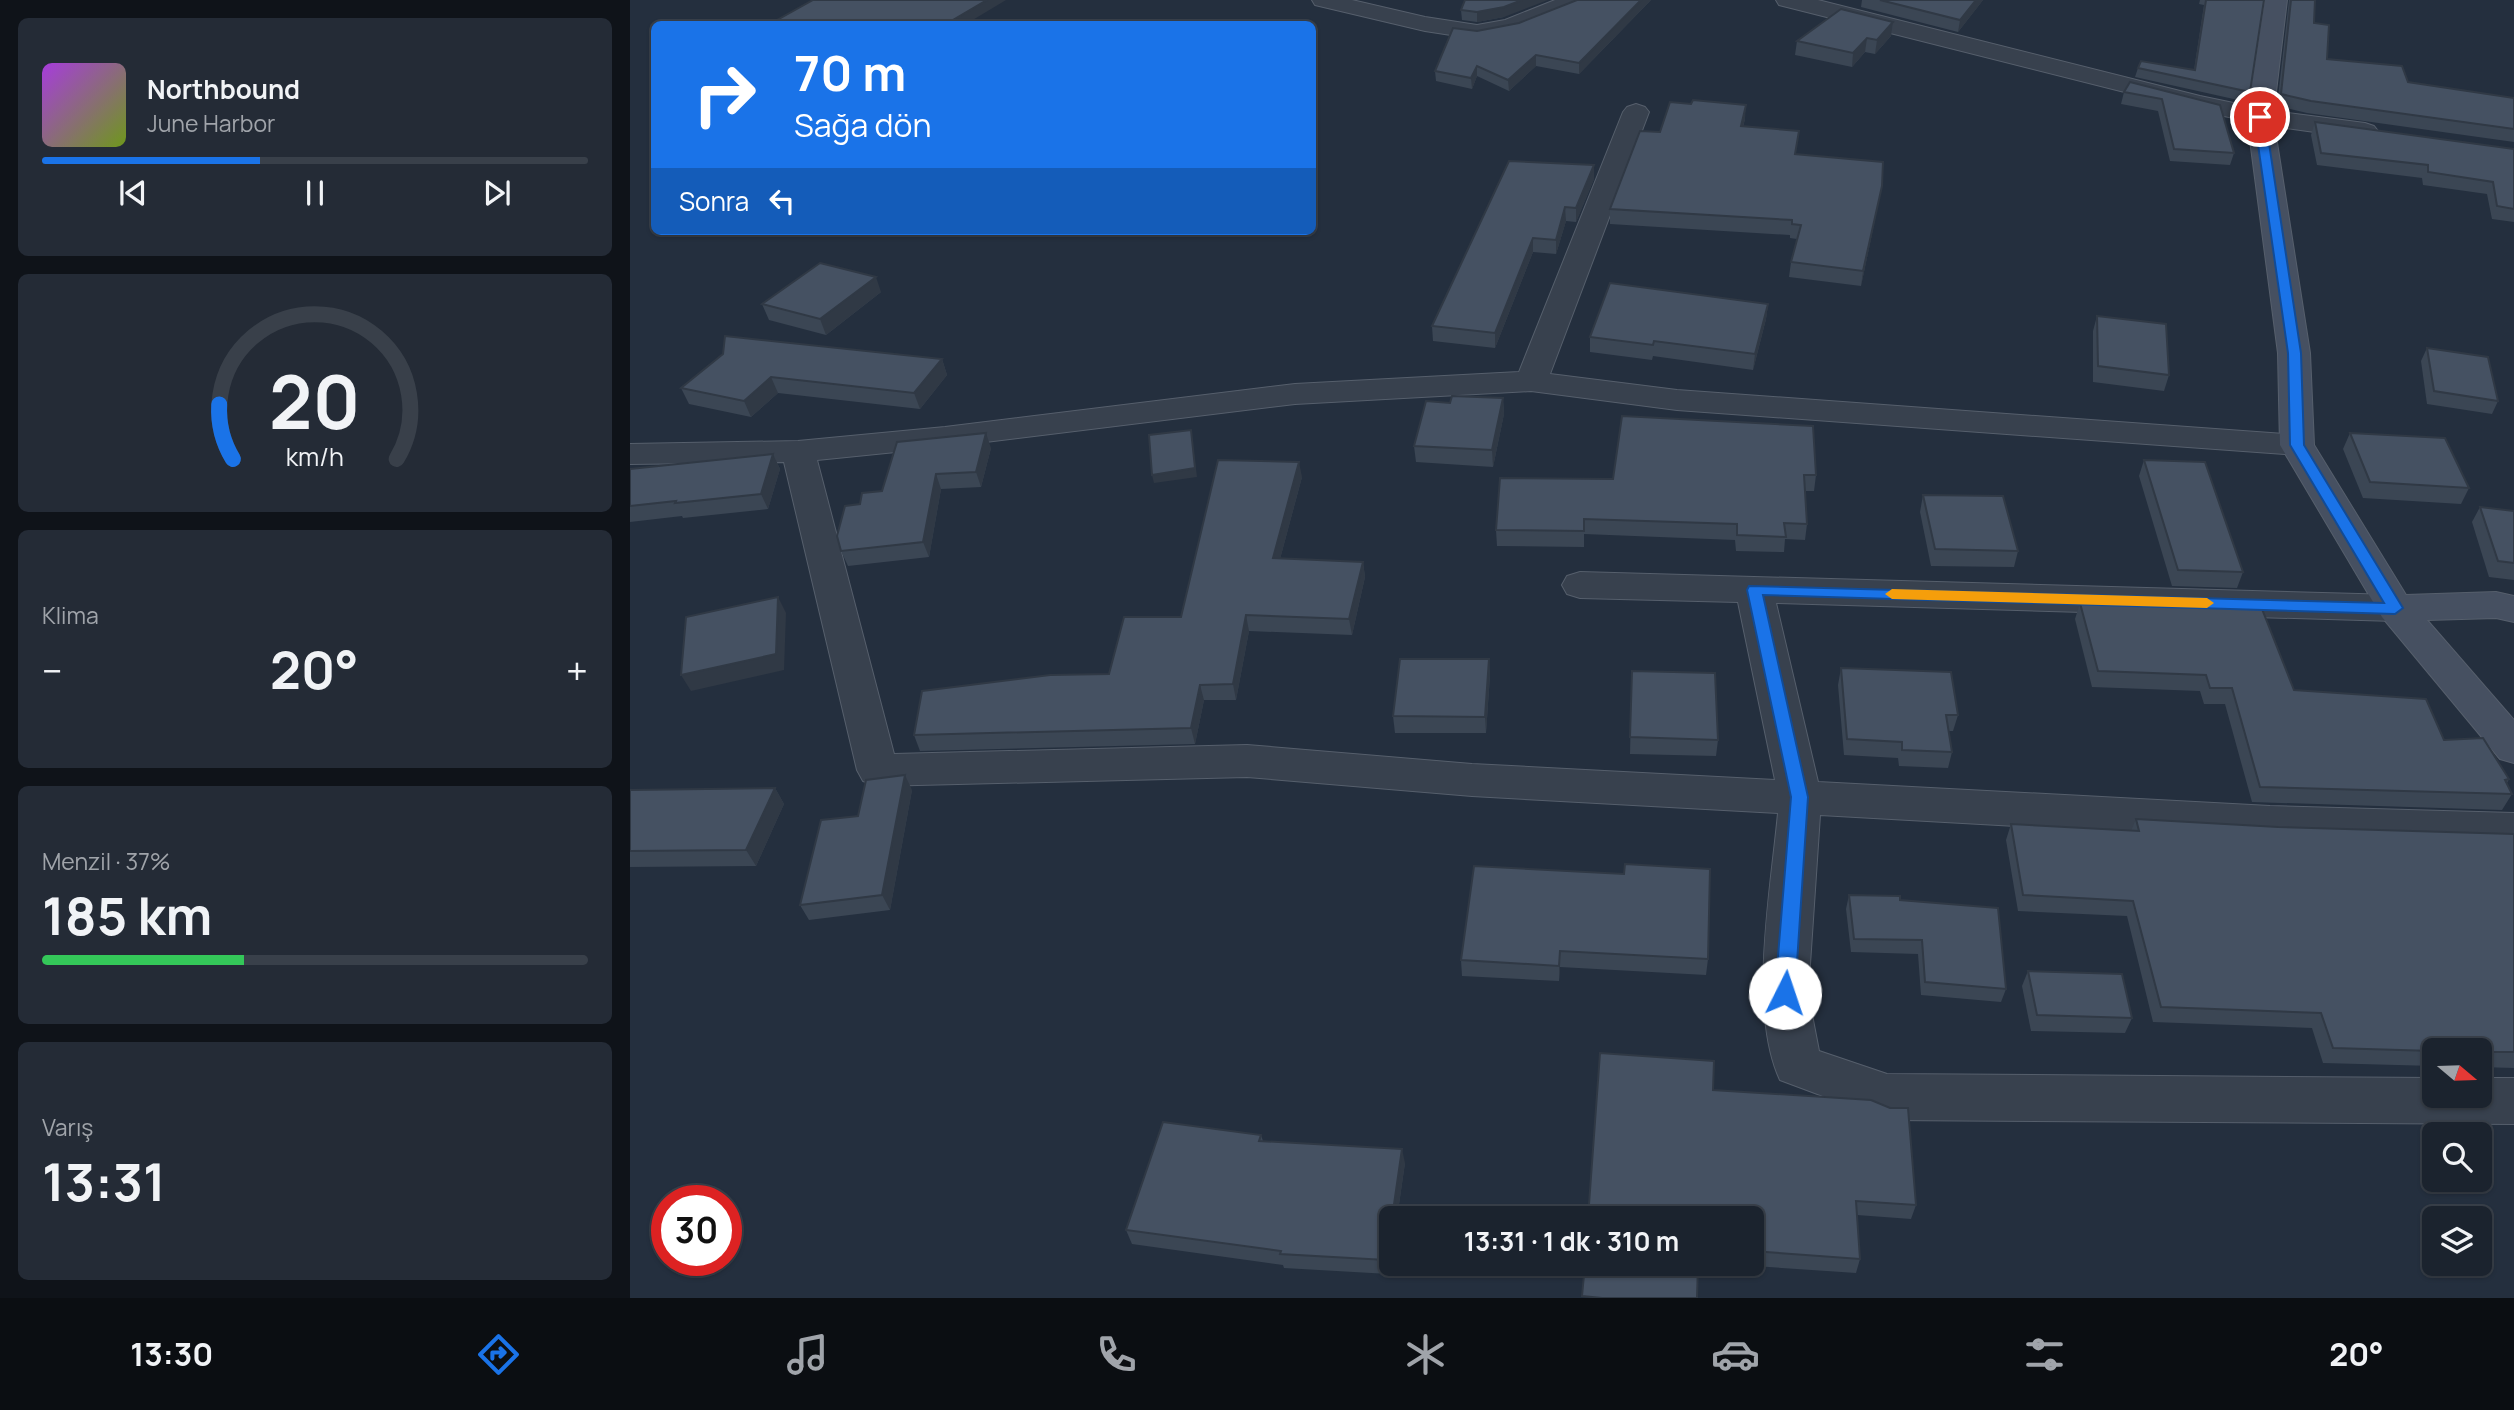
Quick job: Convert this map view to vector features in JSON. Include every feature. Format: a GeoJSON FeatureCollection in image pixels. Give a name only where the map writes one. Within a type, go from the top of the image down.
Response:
{"type":"FeatureCollection","features":[{"type":"Feature","properties":{"kind":"street"},"geometry":{"type":"LineString","coordinates":[[1323,0],[1425,24],[1477,32],[1511,26],[1575,0]]}},
{"type":"Feature","properties":{"kind":"street"},"geometry":{"type":"LineString","coordinates":[[1787,0],[1849,13],[2101,79],[2260,117],[2393,135]]}},
{"type":"Feature","properties":{"kind":"street"},"geometry":{"type":"LineString","coordinates":[[2276,0],[2260,117],[2294,353],[2297,445],[2395,608],[2514,748]]}},
{"type":"Feature","properties":{"kind":"street"},"geometry":{"type":"LineString","coordinates":[[1531,381],[1636,113]]}},
{"type":"Feature","properties":{"kind":"street"},"geometry":{"type":"LineString","coordinates":[[630,454],[798,451],[945,437],[1294,394],[1531,381],[1677,400],[2297,445]]}},
{"type":"Feature","properties":{"kind":"street"},"geometry":{"type":"LineString","coordinates":[[798,451],[878,770],[1247,761],[1472,780],[2270,823],[2514,830]]}},
{"type":"Feature","properties":{"kind":"street"},"geometry":{"type":"LineString","coordinates":[[1580,585],[2395,608],[2496,605],[2514,609]]}},
{"type":"Feature","properties":{"kind":"street"},"geometry":{"type":"LineString","coordinates":[[1754,590],[1800,797],[1785,993],[1797,1065],[1887,1097],[2514,1101]]}},
{"type":"Feature","properties":{"kind":"building"},"geometry":{"type":"Polygon","coordinates":[[[813,0],[987,0],[951,21],[775,21],[813,0]]]}},
{"type":"Feature","properties":{"kind":"building"},"geometry":{"type":"Polygon","coordinates":[[[1465,0],[1522,0],[1504,7],[1477,12],[1461,10],[1465,0]]]}},
{"type":"Feature","properties":{"kind":"building"},"geometry":{"type":"Polygon","coordinates":[[[1577,0],[1641,0],[1579,63],[1536,55],[1508,80],[1477,66],[1471,78],[1435,71],[1453,28],[1477,31],[1519,23],[1577,0]]]}},
{"type":"Feature","properties":{"kind":"building"},"geometry":{"type":"Polygon","coordinates":[[[1880,0],[1976,0],[1960,20],[1880,0]]]}},
{"type":"Feature","properties":{"kind":"building"},"geometry":{"type":"Polygon","coordinates":[[[2206,0],[2264,0],[2250,92],[2138,68],[2141,61],[2195,70],[2206,0]]]}},
{"type":"Feature","properties":{"kind":"building"},"geometry":{"type":"Polygon","coordinates":[[[2291,0],[2315,0],[2314,23],[2329,25],[2327,59],[2402,66],[2408,82],[2514,98],[2514,129],[2311,101],[2281,94],[2291,0]]]}},
{"type":"Feature","properties":{"kind":"building"},"geometry":{"type":"Polygon","coordinates":[[[1841,9],[1893,22],[1877,40],[1867,38],[1853,53],[1797,41],[1841,9]]]}},
{"type":"Feature","properties":{"kind":"building"},"geometry":{"type":"Polygon","coordinates":[[[2130,82],[2220,105],[2234,153],[2174,149],[2162,99],[2124,92],[2130,82]]]}},
{"type":"Feature","properties":{"kind":"building"},"geometry":{"type":"Polygon","coordinates":[[[1693,100],[1746,105],[1741,126],[1799,131],[1795,154],[1883,162],[1882,186],[1863,271],[1791,262],[1801,225],[1792,224],[1792,220],[1610,209],[1640,131],[1660,132],[1670,102],[1691,104],[1693,100]]]}},
{"type":"Feature","properties":{"kind":"building"},"geometry":{"type":"Polygon","coordinates":[[[2315,122],[2514,149],[2514,209],[2497,206],[2493,182],[2428,172],[2428,165],[2321,153],[2315,122]]]}},
{"type":"Feature","properties":{"kind":"building"},"geometry":{"type":"Polygon","coordinates":[[[1509,161],[1594,165],[1576,208],[1565,207],[1556,240],[1533,238],[1495,333],[1432,326],[1509,161]]]}},
{"type":"Feature","properties":{"kind":"building"},"geometry":{"type":"Polygon","coordinates":[[[820,263],[876,277],[820,319],[762,304],[820,263]]]}},
{"type":"Feature","properties":{"kind":"building"},"geometry":{"type":"Polygon","coordinates":[[[1610,283],[1768,304],[1755,354],[1654,341],[1653,345],[1590,337],[1610,283]]]}},
{"type":"Feature","properties":{"kind":"building"},"geometry":{"type":"Polygon","coordinates":[[[2097,316],[2166,324],[2169,375],[2098,366],[2097,316]]]}},
{"type":"Feature","properties":{"kind":"building"},"geometry":{"type":"Polygon","coordinates":[[[725,336],[942,359],[914,393],[771,377],[744,401],[681,388],[723,354],[725,336]]]}},
{"type":"Feature","properties":{"kind":"building"},"geometry":{"type":"Polygon","coordinates":[[[2427,348],[2488,357],[2498,401],[2434,391],[2427,348]]]}},
{"type":"Feature","properties":{"kind":"building"},"geometry":{"type":"Polygon","coordinates":[[[1452,396],[1503,398],[1492,450],[1414,446],[1426,401],[1450,403],[1452,396]]]}},
{"type":"Feature","properties":{"kind":"building"},"geometry":{"type":"Polygon","coordinates":[[[1622,416],[1813,426],[1816,475],[1804,475],[1807,524],[1784,523],[1786,537],[1737,535],[1737,524],[1584,519],[1584,531],[1496,530],[1500,478],[1613,479],[1622,416]]]}},
{"type":"Feature","properties":{"kind":"building"},"geometry":{"type":"Polygon","coordinates":[[[1191,430],[1195,468],[1152,475],[1149,435],[1191,430]]]}},
{"type":"Feature","properties":{"kind":"building"},"geometry":{"type":"Polygon","coordinates":[[[986,433],[976,472],[936,474],[923,542],[841,551],[837,536],[845,506],[860,504],[862,493],[882,491],[897,442],[986,433]]]}},
{"type":"Feature","properties":{"kind":"building"},"geometry":{"type":"Polygon","coordinates":[[[2350,433],[2445,438],[2469,488],[2370,482],[2350,433]]]}},
{"type":"Feature","properties":{"kind":"building"},"geometry":{"type":"Polygon","coordinates":[[[773,454],[761,494],[630,506],[630,469],[773,454]]]}},
{"type":"Feature","properties":{"kind":"building"},"geometry":{"type":"Polygon","coordinates":[[[1218,460],[1299,462],[1273,558],[1363,562],[1349,619],[1246,615],[1233,684],[1200,685],[1191,728],[914,735],[922,691],[1050,675],[1109,674],[1124,617],[1181,617],[1218,460]]]}},
{"type":"Feature","properties":{"kind":"building"},"geometry":{"type":"Polygon","coordinates":[[[2144,460],[2205,462],[2243,572],[2178,570],[2144,460]]]}},
{"type":"Feature","properties":{"kind":"building"},"geometry":{"type":"Polygon","coordinates":[[[1923,495],[2003,496],[2018,551],[1935,549],[1923,495]]]}},
{"type":"Feature","properties":{"kind":"building"},"geometry":{"type":"Polygon","coordinates":[[[2480,507],[2514,511],[2514,563],[2498,561],[2480,507]]]}},
{"type":"Feature","properties":{"kind":"building"},"geometry":{"type":"Polygon","coordinates":[[[778,597],[776,654],[681,675],[686,617],[778,597]]]}},
{"type":"Feature","properties":{"kind":"building"},"geometry":{"type":"Polygon","coordinates":[[[2182,601],[2260,604],[2294,690],[2426,699],[2444,740],[2483,738],[2509,779],[2505,780],[2512,794],[2260,787],[2232,688],[2210,688],[2206,675],[2098,671],[2080,603],[2184,607],[2182,601]]]}},
{"type":"Feature","properties":{"kind":"building"},"geometry":{"type":"Polygon","coordinates":[[[1400,659],[1489,659],[1485,717],[1393,716],[1400,659]]]}},
{"type":"Feature","properties":{"kind":"building"},"geometry":{"type":"Polygon","coordinates":[[[1841,668],[1951,672],[1958,715],[1946,715],[1952,752],[1902,750],[1902,742],[1847,739],[1841,668]]]}},
{"type":"Feature","properties":{"kind":"building"},"geometry":{"type":"Polygon","coordinates":[[[1632,671],[1715,673],[1718,740],[1630,737],[1632,671]]]}},
{"type":"Feature","properties":{"kind":"building"},"geometry":{"type":"Polygon","coordinates":[[[905,775],[882,895],[800,905],[821,820],[858,816],[866,780],[905,775]]]}},
{"type":"Feature","properties":{"kind":"building"},"geometry":{"type":"Polygon","coordinates":[[[775,788],[746,850],[630,851],[630,790],[775,788]]]}},
{"type":"Feature","properties":{"kind":"building"},"geometry":{"type":"Polygon","coordinates":[[[2136,819],[2278,827],[2514,834],[2514,1052],[2492,1052],[2492,1038],[2422,1038],[2422,1051],[2333,1048],[2321,1013],[2161,1007],[2133,901],[2023,895],[2011,824],[2139,831],[2136,819]]]}},
{"type":"Feature","properties":{"kind":"building"},"geometry":{"type":"Polygon","coordinates":[[[1625,864],[1710,869],[1708,959],[1560,951],[1559,966],[1461,960],[1474,866],[1624,874],[1625,864]]]}},
{"type":"Feature","properties":{"kind":"building"},"geometry":{"type":"Polygon","coordinates":[[[1849,895],[1900,896],[1900,900],[1998,908],[2006,989],[1925,982],[1922,940],[1854,939],[1849,895]]]}},
{"type":"Feature","properties":{"kind":"building"},"geometry":{"type":"Polygon","coordinates":[[[2028,971],[2122,974],[2132,1018],[2037,1015],[2028,971]]]}},
{"type":"Feature","properties":{"kind":"building"},"geometry":{"type":"Polygon","coordinates":[[[1600,1053],[1714,1061],[1713,1090],[1871,1100],[1890,1108],[1908,1108],[1916,1205],[1856,1201],[1860,1259],[1764,1252],[1764,1206],[1589,1206],[1600,1053]]]}},
{"type":"Feature","properties":{"kind":"building"},"geometry":{"type":"Polygon","coordinates":[[[1163,1122],[1261,1135],[1259,1141],[1402,1149],[1394,1206],[1379,1206],[1379,1260],[1280,1254],[1281,1251],[1126,1230],[1163,1122]]]}},
{"type":"Feature","properties":{"kind":"building"},"geometry":{"type":"Polygon","coordinates":[[[1584,1276],[1698,1276],[1697,1298],[1582,1296],[1584,1276]]]}},
{"type":"Feature","properties":{"kind":"slow traffic"},"geometry":{"type":"LineString","coordinates":[[1892,594],[2207,603]]}},
{"type":"Feature","properties":{"kind":"route"},"geometry":{"type":"LineString","coordinates":[[1785,993],[1800,797],[1754,590],[2395,608],[2297,445],[2294,353],[2260,117]]}}]}
